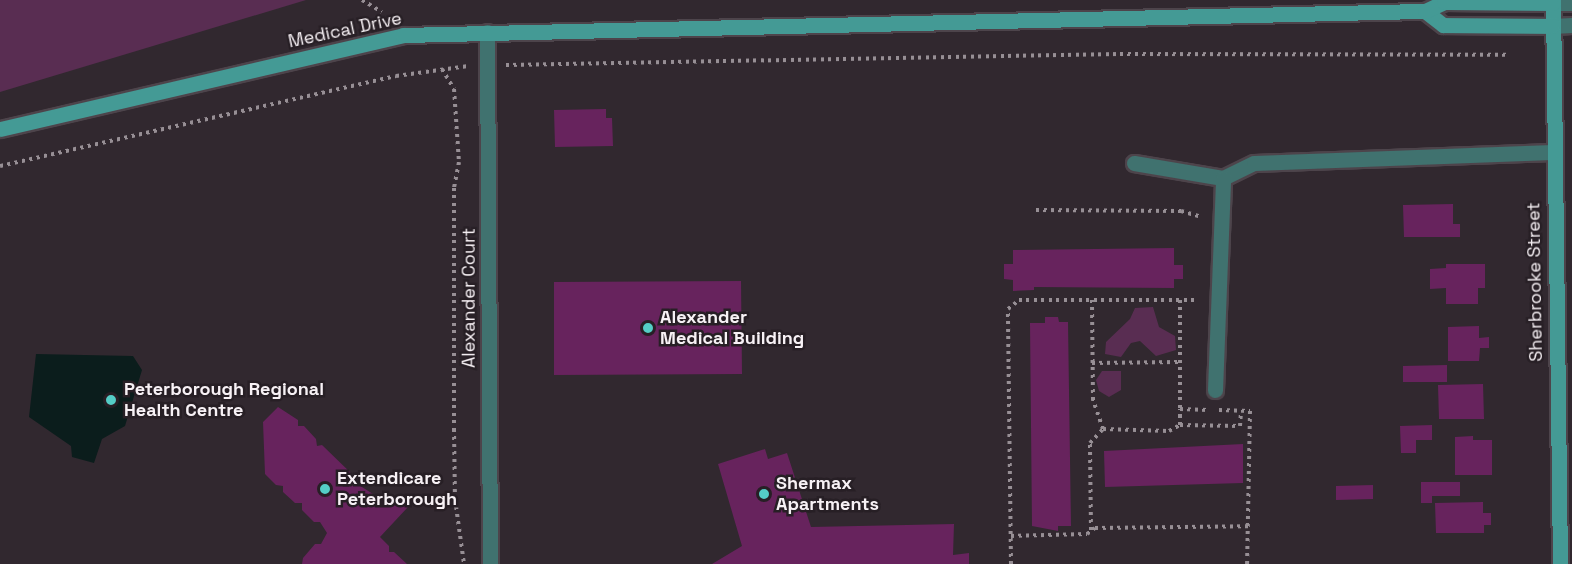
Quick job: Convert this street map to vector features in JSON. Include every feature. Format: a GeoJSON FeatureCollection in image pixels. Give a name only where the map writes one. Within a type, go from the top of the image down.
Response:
{"type":"FeatureCollection","features":[{"type":"Feature","properties":{"kind":"main road","name":"Medical Drive"},"geometry":{"type":"LineString","coordinates":[[0,129],[403,35],[1425,11],[1444,2],[1553,1]]}},
{"type":"Feature","properties":{"kind":"main road","name":"Sherbrooke Street"},"geometry":{"type":"LineString","coordinates":[[1553,1],[1552,152],[1560,564]]}},
{"type":"Feature","properties":{"kind":"main road"},"geometry":{"type":"LineString","coordinates":[[1425,11],[1443,25],[1552,26]]}},
{"type":"Feature","properties":{"kind":"street"},"geometry":{"type":"LineString","coordinates":[[1553,1],[1572,3]]}},
{"type":"Feature","properties":{"kind":"street"},"geometry":{"type":"LineString","coordinates":[[1552,26],[1572,25]]}},
{"type":"Feature","properties":{"kind":"street","name":"Alexander Court"},"geometry":{"type":"LineString","coordinates":[[488,32],[490,564]]}},
{"type":"Feature","properties":{"kind":"street"},"geometry":{"type":"LineString","coordinates":[[1134,163],[1223,177],[1254,164],[1552,152]]}},
{"type":"Feature","properties":{"kind":"street"},"geometry":{"type":"LineString","coordinates":[[1215,390],[1223,177]]}},
{"type":"Feature","properties":{"kind":"path"},"geometry":{"type":"LineString","coordinates":[[362,0],[382,12]]}},
{"type":"Feature","properties":{"kind":"path"},"geometry":{"type":"LineString","coordinates":[[0,166],[396,76],[488,63],[520,66],[1120,54],[1506,55]]}},
{"type":"Feature","properties":{"kind":"path"},"geometry":{"type":"LineString","coordinates":[[442,69],[454,89],[459,162],[454,188],[454,441],[455,499],[464,564]]}},
{"type":"Feature","properties":{"kind":"path"},"geometry":{"type":"LineString","coordinates":[[1036,210],[1181,211],[1199,216]]}},
{"type":"Feature","properties":{"kind":"path"},"geometry":{"type":"LineString","coordinates":[[1011,564],[1008,309],[1019,300],[1219,300]]}},
{"type":"Feature","properties":{"kind":"path"},"geometry":{"type":"LineString","coordinates":[[1092,300],[1093,400],[1103,429]]}},
{"type":"Feature","properties":{"kind":"path"},"geometry":{"type":"LineString","coordinates":[[1180,300],[1180,425]]}},
{"type":"Feature","properties":{"kind":"path"},"geometry":{"type":"LineString","coordinates":[[1092,363],[1180,362]]}},
{"type":"Feature","properties":{"kind":"path"},"geometry":{"type":"LineString","coordinates":[[1180,409],[1250,411],[1247,564]]}},
{"type":"Feature","properties":{"kind":"path"},"geometry":{"type":"LineString","coordinates":[[1091,531],[1090,443],[1103,429],[1169,432],[1180,425],[1240,426],[1241,411]]}},
{"type":"Feature","properties":{"kind":"path"},"geometry":{"type":"LineString","coordinates":[[1011,536],[1091,531],[1095,528],[1248,526]]}},
{"type":"Feature","properties":{"kind":"shaded area"},"geometry":{"type":"Polygon","coordinates":[[[0,0],[306,0],[0,92],[0,0]]]}},
{"type":"Feature","properties":{"kind":"shaded area"},"geometry":{"type":"Polygon","coordinates":[[[1153,307],[1159,327],[1175,336],[1176,350],[1156,356],[1140,341],[1131,343],[1121,357],[1105,354],[1106,342],[1130,319],[1135,308],[1153,307]]]}},
{"type":"Feature","properties":{"kind":"shaded area"},"geometry":{"type":"Polygon","coordinates":[[[36,354],[133,356],[142,370],[125,426],[102,439],[94,463],[72,457],[71,446],[29,417],[36,354]]]}},
{"type":"Feature","properties":{"kind":"shaded area"},"geometry":{"type":"Polygon","coordinates":[[[1102,371],[1121,371],[1121,390],[1109,397],[1099,391],[1096,380],[1102,371]]]}},
{"type":"Feature","properties":{"kind":"building"},"geometry":{"type":"Polygon","coordinates":[[[606,109],[606,118],[612,118],[613,146],[555,147],[554,110],[606,109]]]}},
{"type":"Feature","properties":{"kind":"building"},"geometry":{"type":"Polygon","coordinates":[[[1453,204],[1453,224],[1460,224],[1460,237],[1404,237],[1403,205],[1453,204]]]}},
{"type":"Feature","properties":{"kind":"building"},"geometry":{"type":"Polygon","coordinates":[[[1174,248],[1174,265],[1183,265],[1183,279],[1174,279],[1174,288],[1034,287],[1034,290],[1013,291],[1013,280],[1004,279],[1004,264],[1013,264],[1013,250],[1174,248]]]}},
{"type":"Feature","properties":{"kind":"building"},"geometry":{"type":"Polygon","coordinates":[[[1446,264],[1485,264],[1485,288],[1478,288],[1478,304],[1446,304],[1446,288],[1430,289],[1430,269],[1446,268],[1446,264]]]}},
{"type":"Feature","properties":{"kind":"building","name":"Alexander Medical Building"},"geometry":{"type":"Polygon","coordinates":[[[741,281],[742,374],[554,375],[554,282],[741,281]]]}},
{"type":"Feature","properties":{"kind":"building"},"geometry":{"type":"Polygon","coordinates":[[[1045,317],[1058,317],[1059,322],[1068,322],[1071,526],[1058,526],[1058,531],[1032,526],[1030,323],[1045,323],[1045,317]]]}},
{"type":"Feature","properties":{"kind":"building"},"geometry":{"type":"Polygon","coordinates":[[[1479,326],[1479,338],[1489,337],[1489,348],[1480,348],[1479,361],[1448,361],[1448,327],[1479,326]]]}},
{"type":"Feature","properties":{"kind":"building"},"geometry":{"type":"Polygon","coordinates":[[[1447,365],[1447,382],[1403,382],[1403,366],[1447,365]]]}},
{"type":"Feature","properties":{"kind":"building"},"geometry":{"type":"Polygon","coordinates":[[[1483,384],[1484,419],[1439,419],[1438,385],[1483,384]]]}},
{"type":"Feature","properties":{"kind":"building","name":"Extendicare Peterborough"},"geometry":{"type":"Polygon","coordinates":[[[278,407],[298,420],[298,426],[304,426],[316,439],[317,446],[322,445],[354,476],[354,482],[373,494],[372,500],[401,501],[408,507],[380,537],[389,546],[389,552],[394,552],[407,564],[302,564],[303,558],[315,544],[321,544],[327,533],[320,522],[314,522],[302,510],[302,503],[295,503],[283,492],[283,486],[276,485],[265,474],[263,422],[278,407]]]}},
{"type":"Feature","properties":{"kind":"building"},"geometry":{"type":"Polygon","coordinates":[[[1432,425],[1432,440],[1416,440],[1416,453],[1401,453],[1400,426],[1432,425]]]}},
{"type":"Feature","properties":{"kind":"building"},"geometry":{"type":"Polygon","coordinates":[[[1473,436],[1473,440],[1492,440],[1492,475],[1455,475],[1455,437],[1473,436]]]}},
{"type":"Feature","properties":{"kind":"building"},"geometry":{"type":"Polygon","coordinates":[[[1243,444],[1243,483],[1105,487],[1104,451],[1243,444]]]}},
{"type":"Feature","properties":{"kind":"building","name":"Shermax Apartments"},"geometry":{"type":"Polygon","coordinates":[[[765,449],[768,459],[787,453],[811,527],[954,524],[953,555],[969,553],[969,564],[712,564],[742,546],[718,464],[765,449]]]}},
{"type":"Feature","properties":{"kind":"building"},"geometry":{"type":"Polygon","coordinates":[[[1421,482],[1460,482],[1460,496],[1432,496],[1432,503],[1421,503],[1421,482]]]}},
{"type":"Feature","properties":{"kind":"building"},"geometry":{"type":"Polygon","coordinates":[[[1373,485],[1373,499],[1336,500],[1336,486],[1373,485]]]}},
{"type":"Feature","properties":{"kind":"building"},"geometry":{"type":"Polygon","coordinates":[[[1483,502],[1483,513],[1491,513],[1491,525],[1484,525],[1484,533],[1436,533],[1435,503],[1483,502]]]}},
{"type":"Feature","properties":{"kind":"place","name":"Alexander Medical Building"},"geometry":{"type":"Point","coordinates":[648,328]}},
{"type":"Feature","properties":{"kind":"place","name":"Peterborough Regional Health Centre"},"geometry":{"type":"Point","coordinates":[111,400]}},
{"type":"Feature","properties":{"kind":"place","name":"Extendicare Peterborough"},"geometry":{"type":"Point","coordinates":[325,489]}},
{"type":"Feature","properties":{"kind":"place","name":"Shermax Apartments"},"geometry":{"type":"Point","coordinates":[764,494]}}]}
